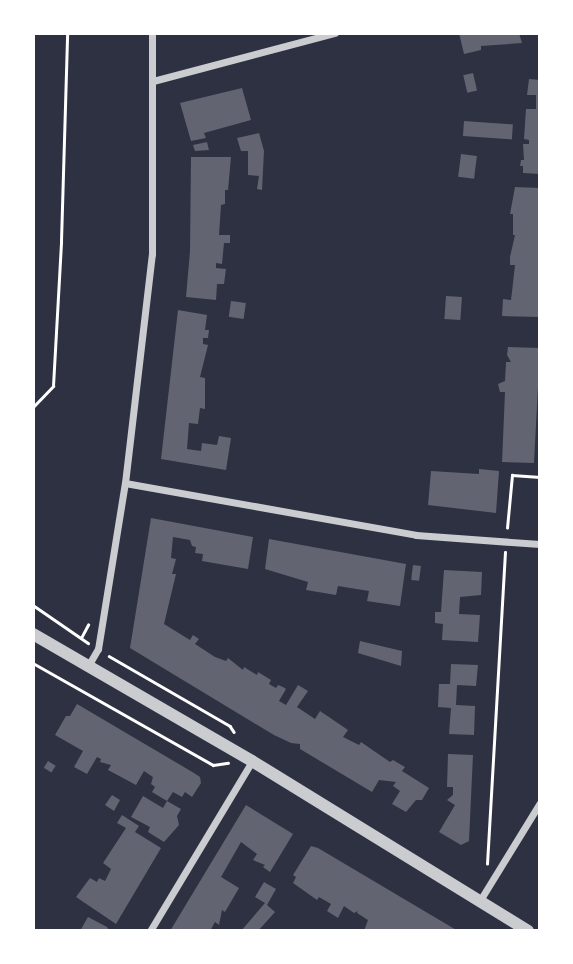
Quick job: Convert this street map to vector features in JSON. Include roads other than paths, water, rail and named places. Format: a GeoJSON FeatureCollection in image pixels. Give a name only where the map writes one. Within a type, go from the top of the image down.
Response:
{"type":"FeatureCollection","features":[{"type":"Feature","properties":{"kind":"street"},"geometry":{"type":"LineString","coordinates":[[87,667],[97,649],[125,483],[152,254],[152,33]]}},
{"type":"Feature","properties":{"kind":"street"},"geometry":{"type":"LineString","coordinates":[[153,81],[335,33]]}},
{"type":"Feature","properties":{"kind":"street"},"geometry":{"type":"LineString","coordinates":[[125,483],[416,535],[540,544]]}},
{"type":"Feature","properties":{"kind":"street"},"geometry":{"type":"LineString","coordinates":[[33,634],[252,761],[528,931]]}},
{"type":"Feature","properties":{"kind":"street"},"geometry":{"type":"LineString","coordinates":[[150,931],[252,761]]}},
{"type":"Feature","properties":{"kind":"street"},"geometry":{"type":"LineString","coordinates":[[479,902],[540,803]]}}]}
